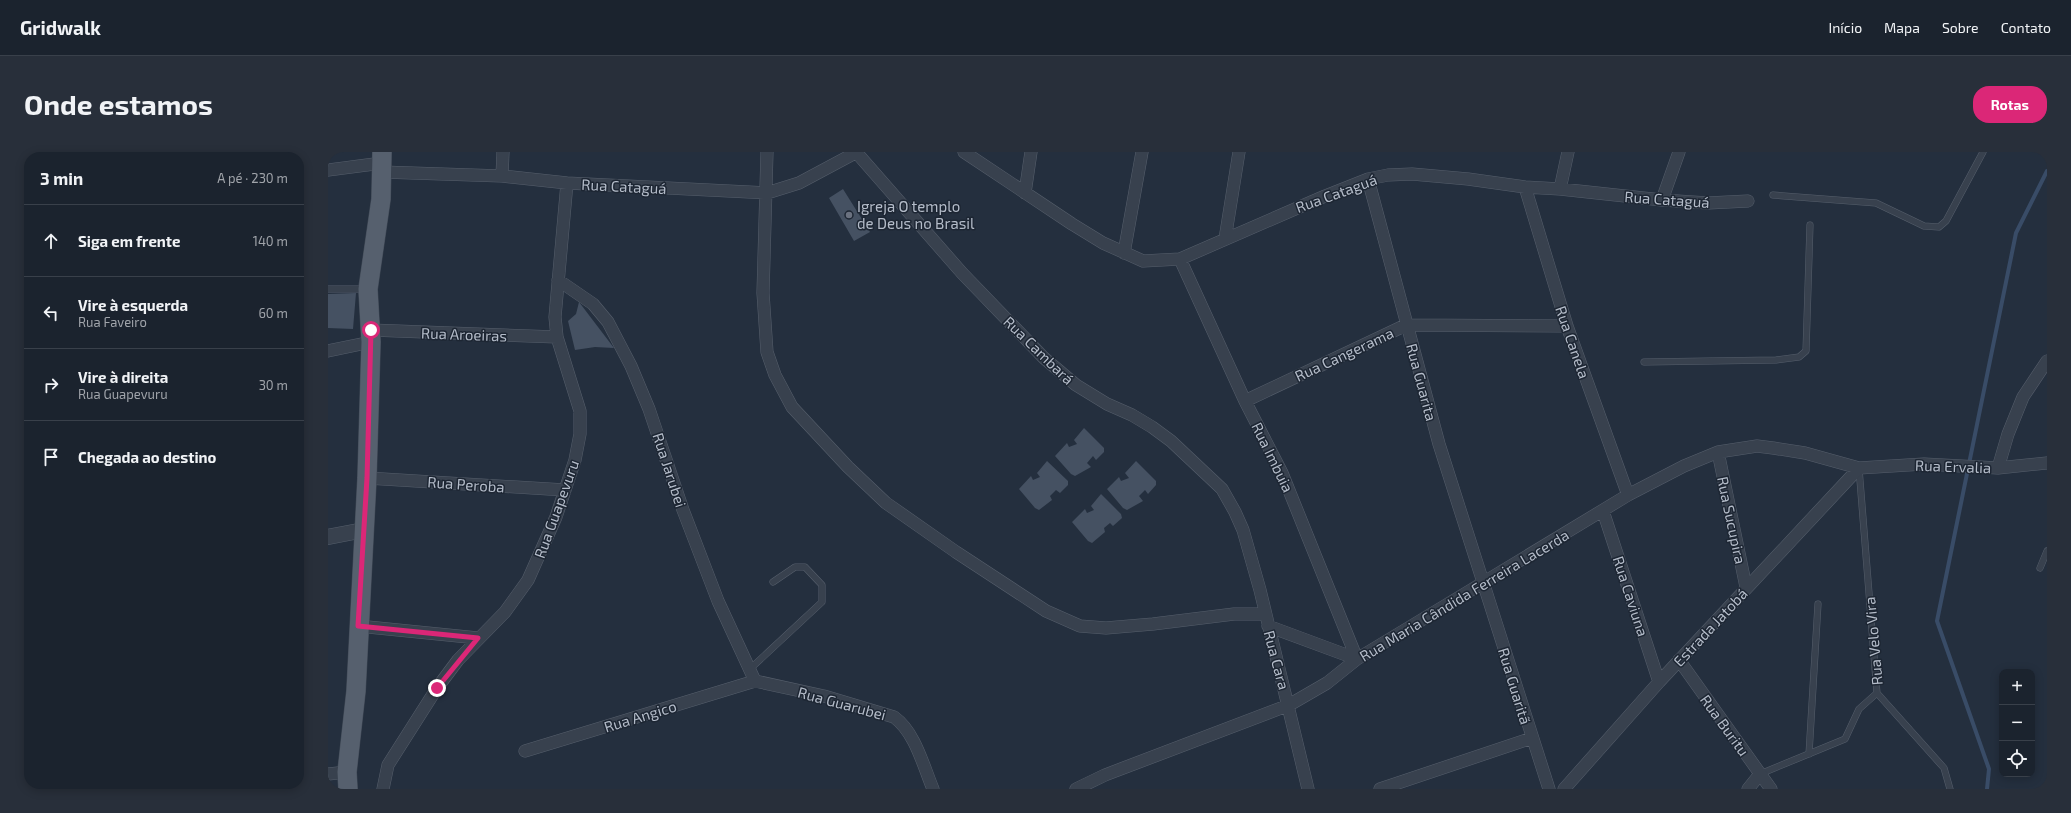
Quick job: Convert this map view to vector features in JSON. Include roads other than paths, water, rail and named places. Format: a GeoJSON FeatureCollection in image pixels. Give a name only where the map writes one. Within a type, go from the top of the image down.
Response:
{"type":"FeatureCollection","features":[{"type":"Feature","properties":{"kind":"main road"},"geometry":{"type":"LineString","coordinates":[[347,780],[356,691],[358,626],[367,478],[371,336],[368,289],[382,199],[382,162]]}},
{"type":"Feature","properties":{"kind":"street"},"geometry":{"type":"LineString","coordinates":[[502,152],[502,176]]}},
{"type":"Feature","properties":{"kind":"street"},"geometry":{"type":"LineString","coordinates":[[767,152],[763,293],[767,352],[774,375],[792,407],[848,467],[886,503],[956,552],[1046,611],[1080,626],[1106,628],[1154,624],[1234,614],[1265,614]]}},
{"type":"Feature","properties":{"kind":"street","name":"Rua Cataguá"},"geometry":{"type":"LineString","coordinates":[[328,170],[382,162],[567,183],[767,193],[799,183],[856,152]]}},
{"type":"Feature","properties":{"kind":"street","name":"Rua Cambará"},"geometry":{"type":"LineString","coordinates":[[856,152],[962,272],[1044,358],[1076,385],[1106,404],[1132,415],[1152,427],[1171,441],[1222,489],[1236,512],[1243,530],[1265,614]]}},
{"type":"Feature","properties":{"kind":"street","name":"Rua Cataguá"},"geometry":{"type":"LineString","coordinates":[[964,152],[1072,224],[1124,253],[1143,261],[1180,259],[1225,238],[1368,179],[1388,175],[1412,174],[1475,180],[1525,187],[1560,189],[1662,200],[1708,203],[1748,202]]}},
{"type":"Feature","properties":{"kind":"street"},"geometry":{"type":"LineString","coordinates":[[1025,193],[1031,152]]}},
{"type":"Feature","properties":{"kind":"street"},"geometry":{"type":"LineString","coordinates":[[1124,253],[1142,152]]}},
{"type":"Feature","properties":{"kind":"street"},"geometry":{"type":"LineString","coordinates":[[1225,238],[1239,152]]}},
{"type":"Feature","properties":{"kind":"street"},"geometry":{"type":"LineString","coordinates":[[1560,189],[1568,152]]}},
{"type":"Feature","properties":{"kind":"street"},"geometry":{"type":"LineString","coordinates":[[1662,200],[1679,152]]}},
{"type":"Feature","properties":{"kind":"street","name":"Rua Guarita"},"geometry":{"type":"LineString","coordinates":[[1368,179],[1439,444],[1483,582]]}},
{"type":"Feature","properties":{"kind":"street","name":"Rua Guapevuru"},"geometry":{"type":"LineString","coordinates":[[383,789],[388,765],[437,688],[478,638],[505,612],[528,580],[546,543],[575,460],[580,434],[580,411],[557,338],[555,306],[567,183]]}},
{"type":"Feature","properties":{"kind":"street","name":"Rua Canela"},"geometry":{"type":"LineString","coordinates":[[1525,187],[1567,326],[1628,495]]}},
{"type":"Feature","properties":{"kind":"street","name":"Rua Imbuia"},"geometry":{"type":"LineString","coordinates":[[1180,259],[1245,401],[1282,472],[1357,659]]}},
{"type":"Feature","properties":{"kind":"street","name":"Rua Jarubei"},"geometry":{"type":"LineString","coordinates":[[558,280],[593,304],[608,322],[631,366],[649,409],[683,510],[718,601],[755,681]]}},
{"type":"Feature","properties":{"kind":"street","name":"Rua Cangerama"},"geometry":{"type":"LineString","coordinates":[[1245,401],[1406,325],[1567,326]]}},
{"type":"Feature","properties":{"kind":"street","name":"Rua Aroeiras"},"geometry":{"type":"LineString","coordinates":[[328,351],[371,336],[557,338]]}},
{"type":"Feature","properties":{"kind":"street"},"geometry":{"type":"LineString","coordinates":[[1998,468],[2008,434],[2023,397],[2047,361]]}},
{"type":"Feature","properties":{"kind":"street","name":"Rua Maria Cândida Ferreira Lacerda"},"geometry":{"type":"LineString","coordinates":[[1076,789],[1105,775],[1289,705],[1327,683],[1357,659],[1483,582],[1604,511],[1628,495],[1684,466],[1718,452],[1757,446],[1806,453],[1859,468]]}},
{"type":"Feature","properties":{"kind":"street","name":"Rua Sucupira"},"geometry":{"type":"LineString","coordinates":[[1718,452],[1746,587]]}},
{"type":"Feature","properties":{"kind":"street","name":"Rua Ervalia"},"geometry":{"type":"LineString","coordinates":[[1859,468],[1924,464],[1998,468],[2047,463]]}},
{"type":"Feature","properties":{"kind":"street","name":"Estrada Jatobá"},"geometry":{"type":"LineString","coordinates":[[1564,789],[1746,587],[1859,468]]}},
{"type":"Feature","properties":{"kind":"street","name":"Rua Peroba"},"geometry":{"type":"LineString","coordinates":[[367,478],[565,490]]}},
{"type":"Feature","properties":{"kind":"street","name":"Rua Caviuna"},"geometry":{"type":"LineString","coordinates":[[1604,511],[1659,682]]}},
{"type":"Feature","properties":{"kind":"street"},"geometry":{"type":"LineString","coordinates":[[328,537],[364,530]]}},
{"type":"Feature","properties":{"kind":"street","name":"Rua Guaritã"},"geometry":{"type":"LineString","coordinates":[[1483,582],[1549,789]]}},
{"type":"Feature","properties":{"kind":"street","name":"Rua Cara"},"geometry":{"type":"LineString","coordinates":[[1265,614],[1289,705],[1308,789]]}},
{"type":"Feature","properties":{"kind":"street"},"geometry":{"type":"LineString","coordinates":[[358,626],[478,638]]}},
{"type":"Feature","properties":{"kind":"street"},"geometry":{"type":"LineString","coordinates":[[1268,626],[1357,659]]}},
{"type":"Feature","properties":{"kind":"street","name":"Rua Buritu"},"geometry":{"type":"LineString","coordinates":[[1679,660],[1771,789]]}},
{"type":"Feature","properties":{"kind":"street","name":"Rua Angico"},"geometry":{"type":"LineString","coordinates":[[525,751],[755,681]]}},
{"type":"Feature","properties":{"kind":"street","name":"Rua Guarubei"},"geometry":{"type":"LineString","coordinates":[[755,681],[824,696],[894,717],[903,724],[909,734],[932,789]]}},
{"type":"Feature","properties":{"kind":"street"},"geometry":{"type":"LineString","coordinates":[[1380,789],[1532,738]]}},
{"type":"Feature","properties":{"kind":"street"},"geometry":{"type":"LineString","coordinates":[[328,774],[347,780]]}},
{"type":"Feature","properties":{"kind":"street"},"geometry":{"type":"LineString","coordinates":[[1748,789],[1760,774]]}},
{"type":"Feature","properties":{"kind":"lane"},"geometry":{"type":"LineString","coordinates":[[1774,195],[1876,203],[1924,226],[1939,227],[1946,221],[1983,152]]}},
{"type":"Feature","properties":{"kind":"lane"},"geometry":{"type":"LineString","coordinates":[[1644,362],[1776,360],[1799,357],[1806,351],[1810,224]]}},
{"type":"Feature","properties":{"kind":"lane"},"geometry":{"type":"LineString","coordinates":[[328,289],[368,289]]}},
{"type":"Feature","properties":{"kind":"lane","name":"Rua Velo Vira"},"geometry":{"type":"LineString","coordinates":[[1859,468],[1877,693],[1944,768],[1950,789]]}},
{"type":"Feature","properties":{"kind":"lane"},"geometry":{"type":"LineString","coordinates":[[2040,568],[2047,551]]}},
{"type":"Feature","properties":{"kind":"lane"},"geometry":{"type":"LineString","coordinates":[[750,669],[822,602],[822,585],[805,567],[795,567],[773,582]]}},
{"type":"Feature","properties":{"kind":"lane"},"geometry":{"type":"LineString","coordinates":[[1809,754],[1818,604]]}},
{"type":"Feature","properties":{"kind":"lane"},"geometry":{"type":"LineString","coordinates":[[1760,774],[1845,739],[1859,709],[1877,693]]}},
{"type":"Feature","properties":{"kind":"waterway"},"geometry":{"type":"LineString","coordinates":[[1987,789],[1989,769],[1937,621],[2016,233],[2047,171]]}},
{"type":"Feature","properties":{"kind":"place","name":"Igreja O templo de Deus no Brasil"},"geometry":{"type":"Point","coordinates":[849,215]}}]}
